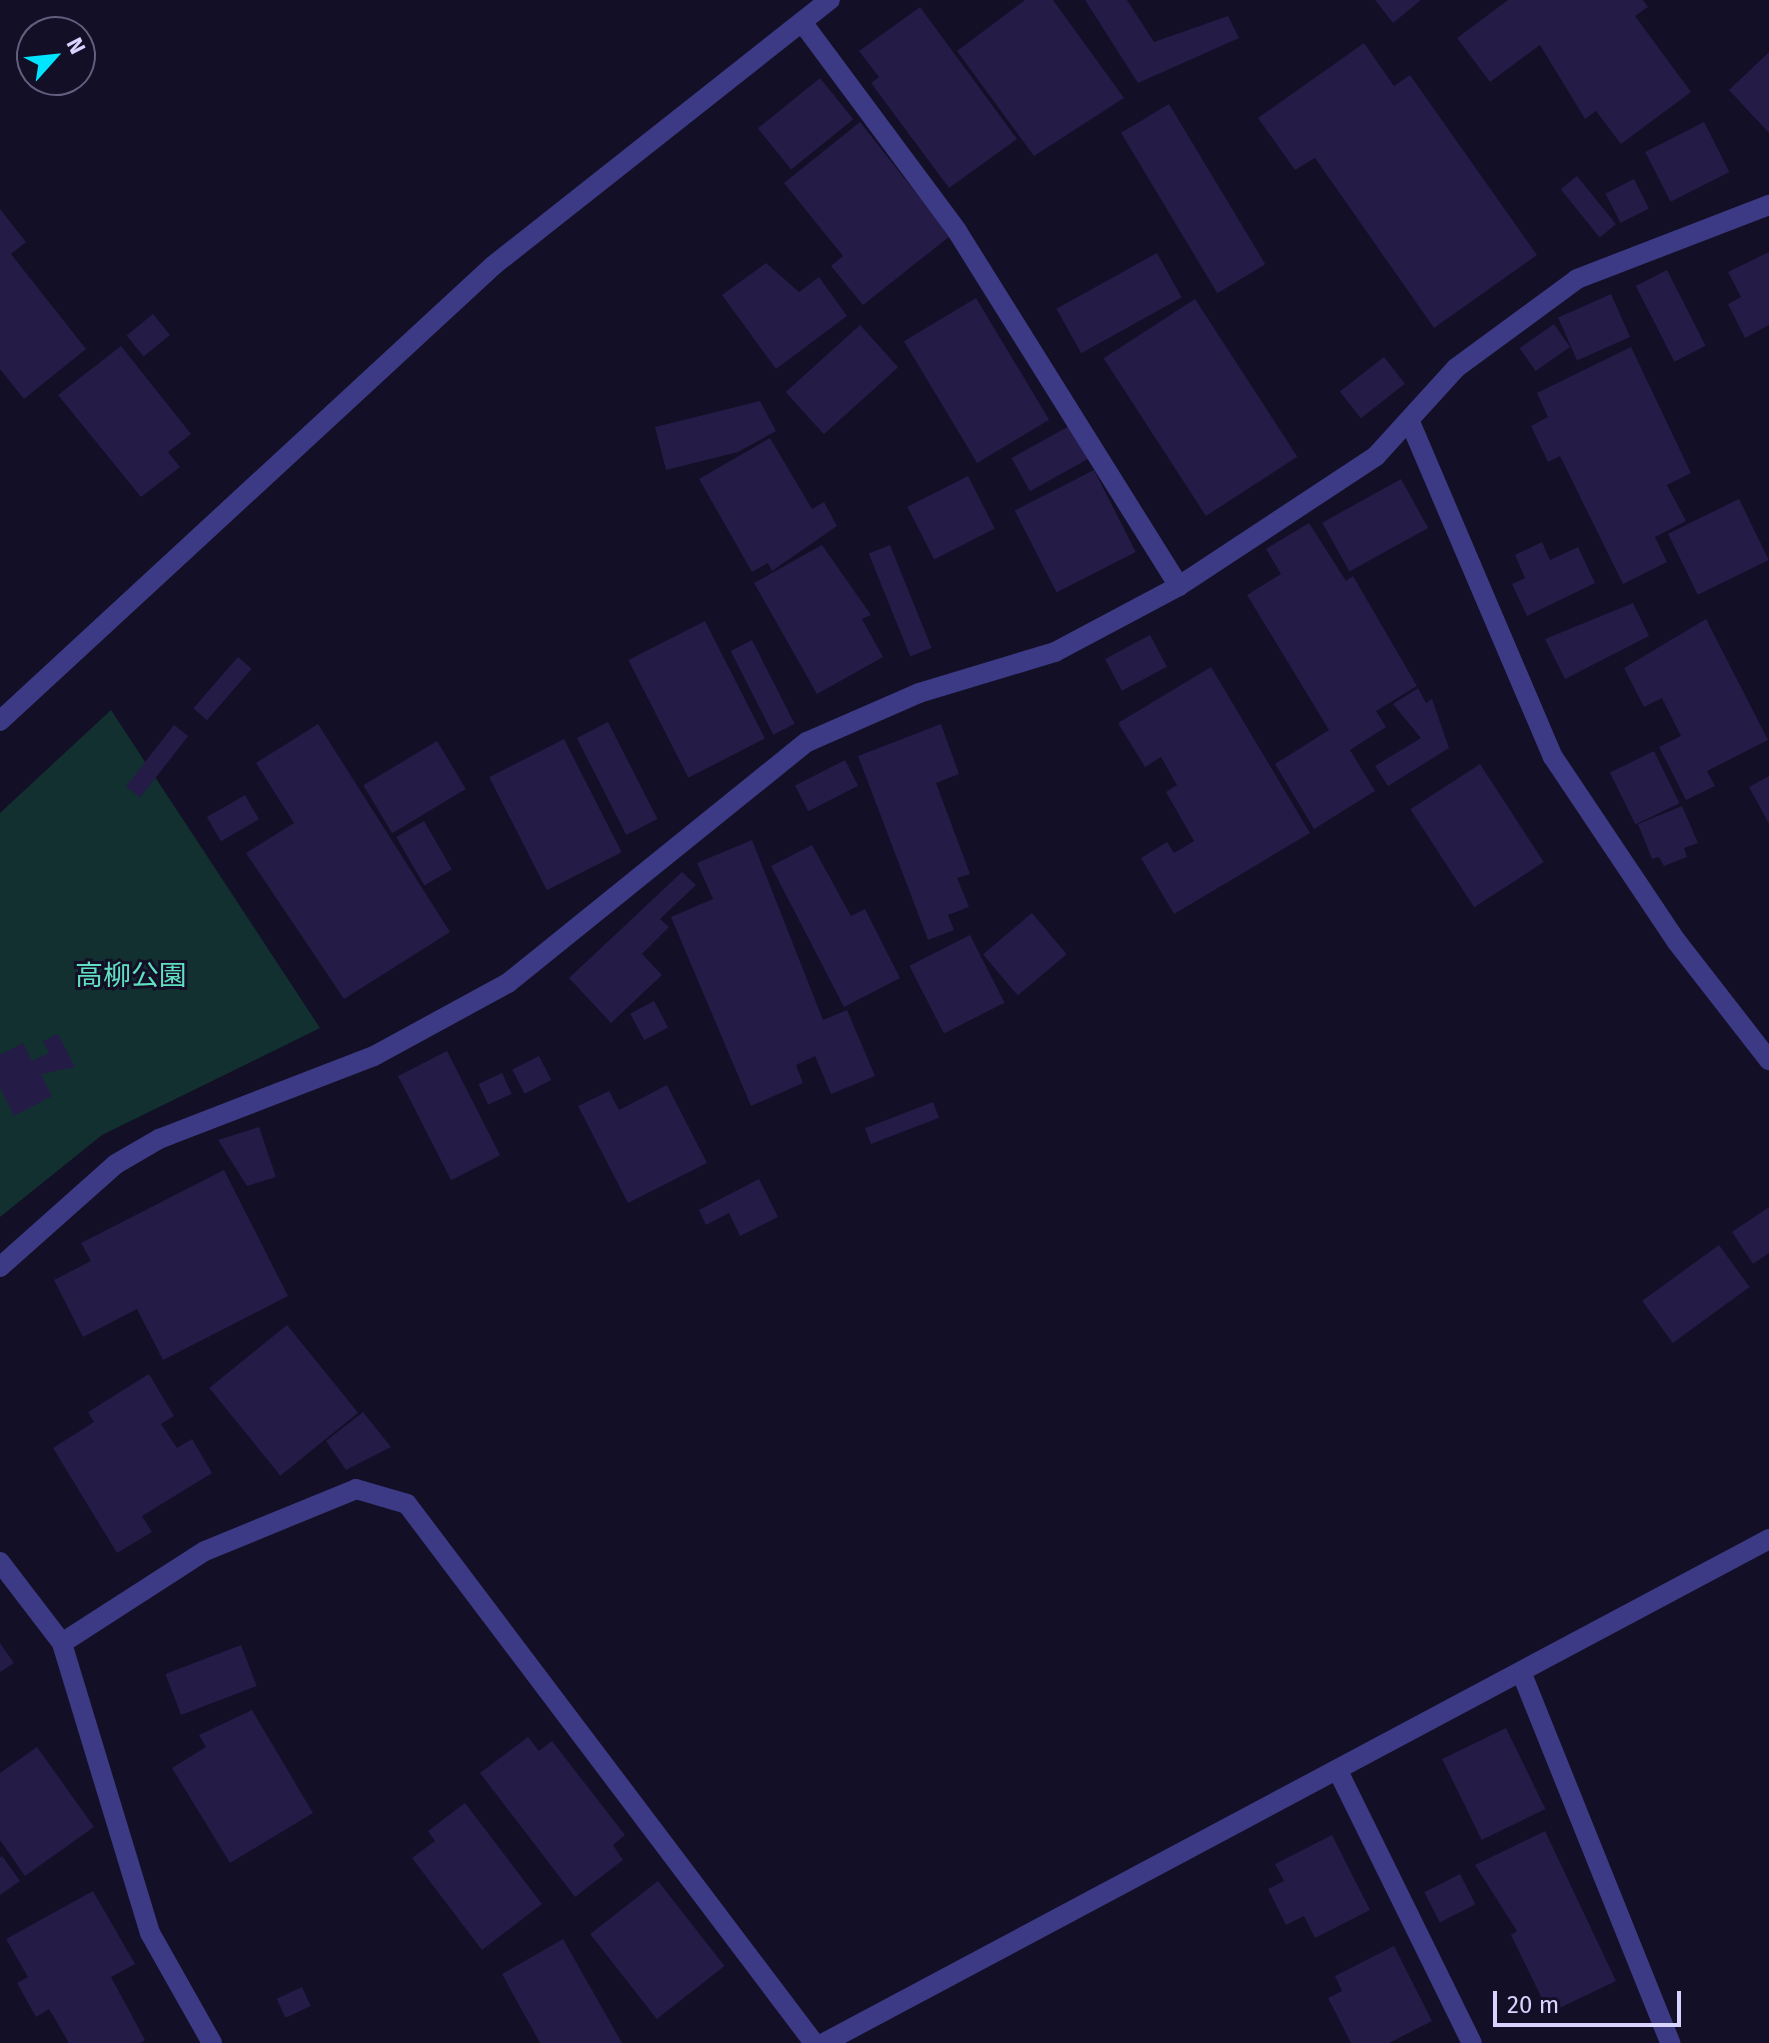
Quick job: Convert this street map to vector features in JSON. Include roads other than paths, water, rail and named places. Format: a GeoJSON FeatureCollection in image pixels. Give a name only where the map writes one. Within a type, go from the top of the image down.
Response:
{"type":"FeatureCollection","features":[{"type":"Feature","properties":{"kind":"street"},"geometry":{"type":"LineString","coordinates":[[0,721],[494,265],[830,0]]}},
{"type":"Feature","properties":{"kind":"street"},"geometry":{"type":"LineString","coordinates":[[802,22],[957,231],[1179,586]]}},
{"type":"Feature","properties":{"kind":"street"},"geometry":{"type":"LineString","coordinates":[[0,1267],[116,1164],[159,1139],[374,1056],[508,983],[807,742],[919,693],[1055,652],[1179,586],[1376,456],[1456,368],[1577,279],[1769,205]]}},
{"type":"Feature","properties":{"kind":"street"},"geometry":{"type":"LineString","coordinates":[[1410,422],[1553,757],[1677,942],[1769,1060]]}},
{"type":"Feature","properties":{"kind":"street"},"geometry":{"type":"LineString","coordinates":[[62,1643],[205,1551],[356,1489],[407,1504],[814,2043]]}},
{"type":"Feature","properties":{"kind":"street"},"geometry":{"type":"LineString","coordinates":[[824,2043],[1522,1674],[1769,1539]]}},
{"type":"Feature","properties":{"kind":"street"},"geometry":{"type":"LineString","coordinates":[[0,1562],[62,1643],[150,1933],[212,2043]]}},
{"type":"Feature","properties":{"kind":"street"},"geometry":{"type":"LineString","coordinates":[[1522,1674],[1670,2043]]}},
{"type":"Feature","properties":{"kind":"street"},"geometry":{"type":"LineString","coordinates":[[1338,1771],[1472,2043]]}},
{"type":"Feature","properties":{"kind":"park label","name":"高柳公園"},"geometry":{"type":"Point","coordinates":[131,976]}}]}
